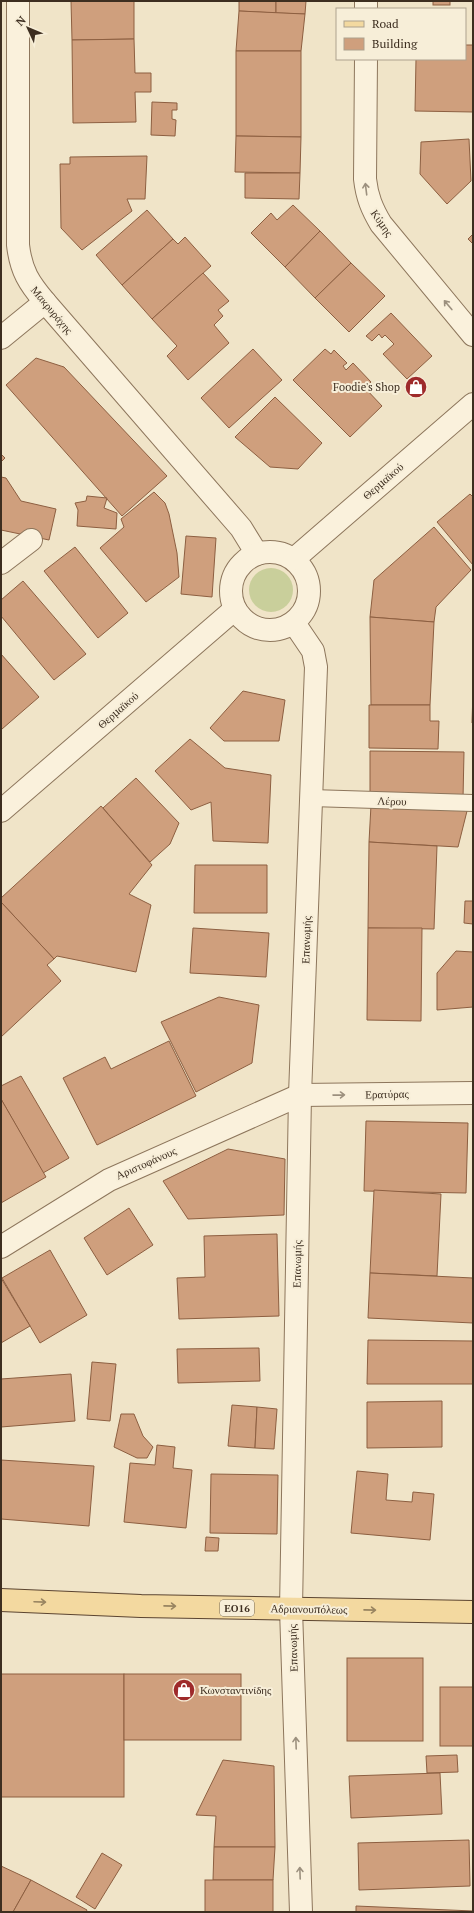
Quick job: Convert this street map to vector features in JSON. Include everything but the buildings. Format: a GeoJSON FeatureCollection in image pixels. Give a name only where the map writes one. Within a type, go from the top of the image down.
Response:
{"type":"FeatureCollection","features":[{"type":"Feature","properties":{"kind":"main road","name":"Αδριανουπόλεως"},"geometry":{"type":"LineString","coordinates":[[1,1600],[291,1609],[473,1612]]}},
{"type":"Feature","properties":{"kind":"street","name":"Μακρυράχης"},"geometry":{"type":"LineString","coordinates":[[18,1],[18,245],[20,262],[26,277],[241,528],[257,554]]}},
{"type":"Feature","properties":{"kind":"street","name":"Κύμης"},"geometry":{"type":"LineString","coordinates":[[366,60],[365,179],[367,195],[372,210],[381,224],[473,335]]}},
{"type":"Feature","properties":{"kind":"street"},"geometry":{"type":"LineString","coordinates":[[1,338],[46,302]]}},
{"type":"Feature","properties":{"kind":"street","name":"Θερμαϊκού"},"geometry":{"type":"LineString","coordinates":[[294,559],[473,404]]}},
{"type":"Feature","properties":{"kind":"street"},"geometry":{"type":"LineString","coordinates":[[1,563],[30,540]]}},
{"type":"Feature","properties":{"kind":"street"},"geometry":{"type":"LineString","coordinates":[[265,551],[277,552],[294,559],[299,562],[306,574],[310,586],[309,600],[303,612],[294,623],[283,628],[271,630],[259,629],[248,623],[235,609],[231,593],[232,582],[236,571],[243,562],[265,551]]}},
{"type":"Feature","properties":{"kind":"street","name":"Θερμαϊκού"},"geometry":{"type":"LineString","coordinates":[[1,811],[235,609]]}},
{"type":"Feature","properties":{"kind":"street","name":"Επανωμής"},"geometry":{"type":"LineString","coordinates":[[294,623],[313,651],[316,660],[300,1095],[291,1609],[301,1912]]}},
{"type":"Feature","properties":{"kind":"street","name":"Ερατύρας"},"geometry":{"type":"LineString","coordinates":[[300,1095],[473,1093]]}},
{"type":"Feature","properties":{"kind":"street","name":"Αριστοφάνους"},"geometry":{"type":"LineString","coordinates":[[1,1247],[109,1180],[300,1095]]}},
{"type":"Feature","properties":{"kind":"lane","name":"Λέρου"},"geometry":{"type":"LineString","coordinates":[[311,798],[473,803]]}},
{"type":"Feature","properties":{"kind":"green space"},"geometry":{"type":"Polygon","coordinates":[[[267,568],[275,568],[287,574],[293,586],[293,594],[287,606],[275,612],[267,612],[255,606],[249,594],[249,586],[255,574],[267,568]]]}},
{"type":"Feature","properties":{"kind":"place","name":"Foodie's Shop"},"geometry":{"type":"Point","coordinates":[416,387]}},
{"type":"Feature","properties":{"kind":"place","name":"Κωνσταντινίδης"},"geometry":{"type":"Point","coordinates":[184,1690]}}]}
